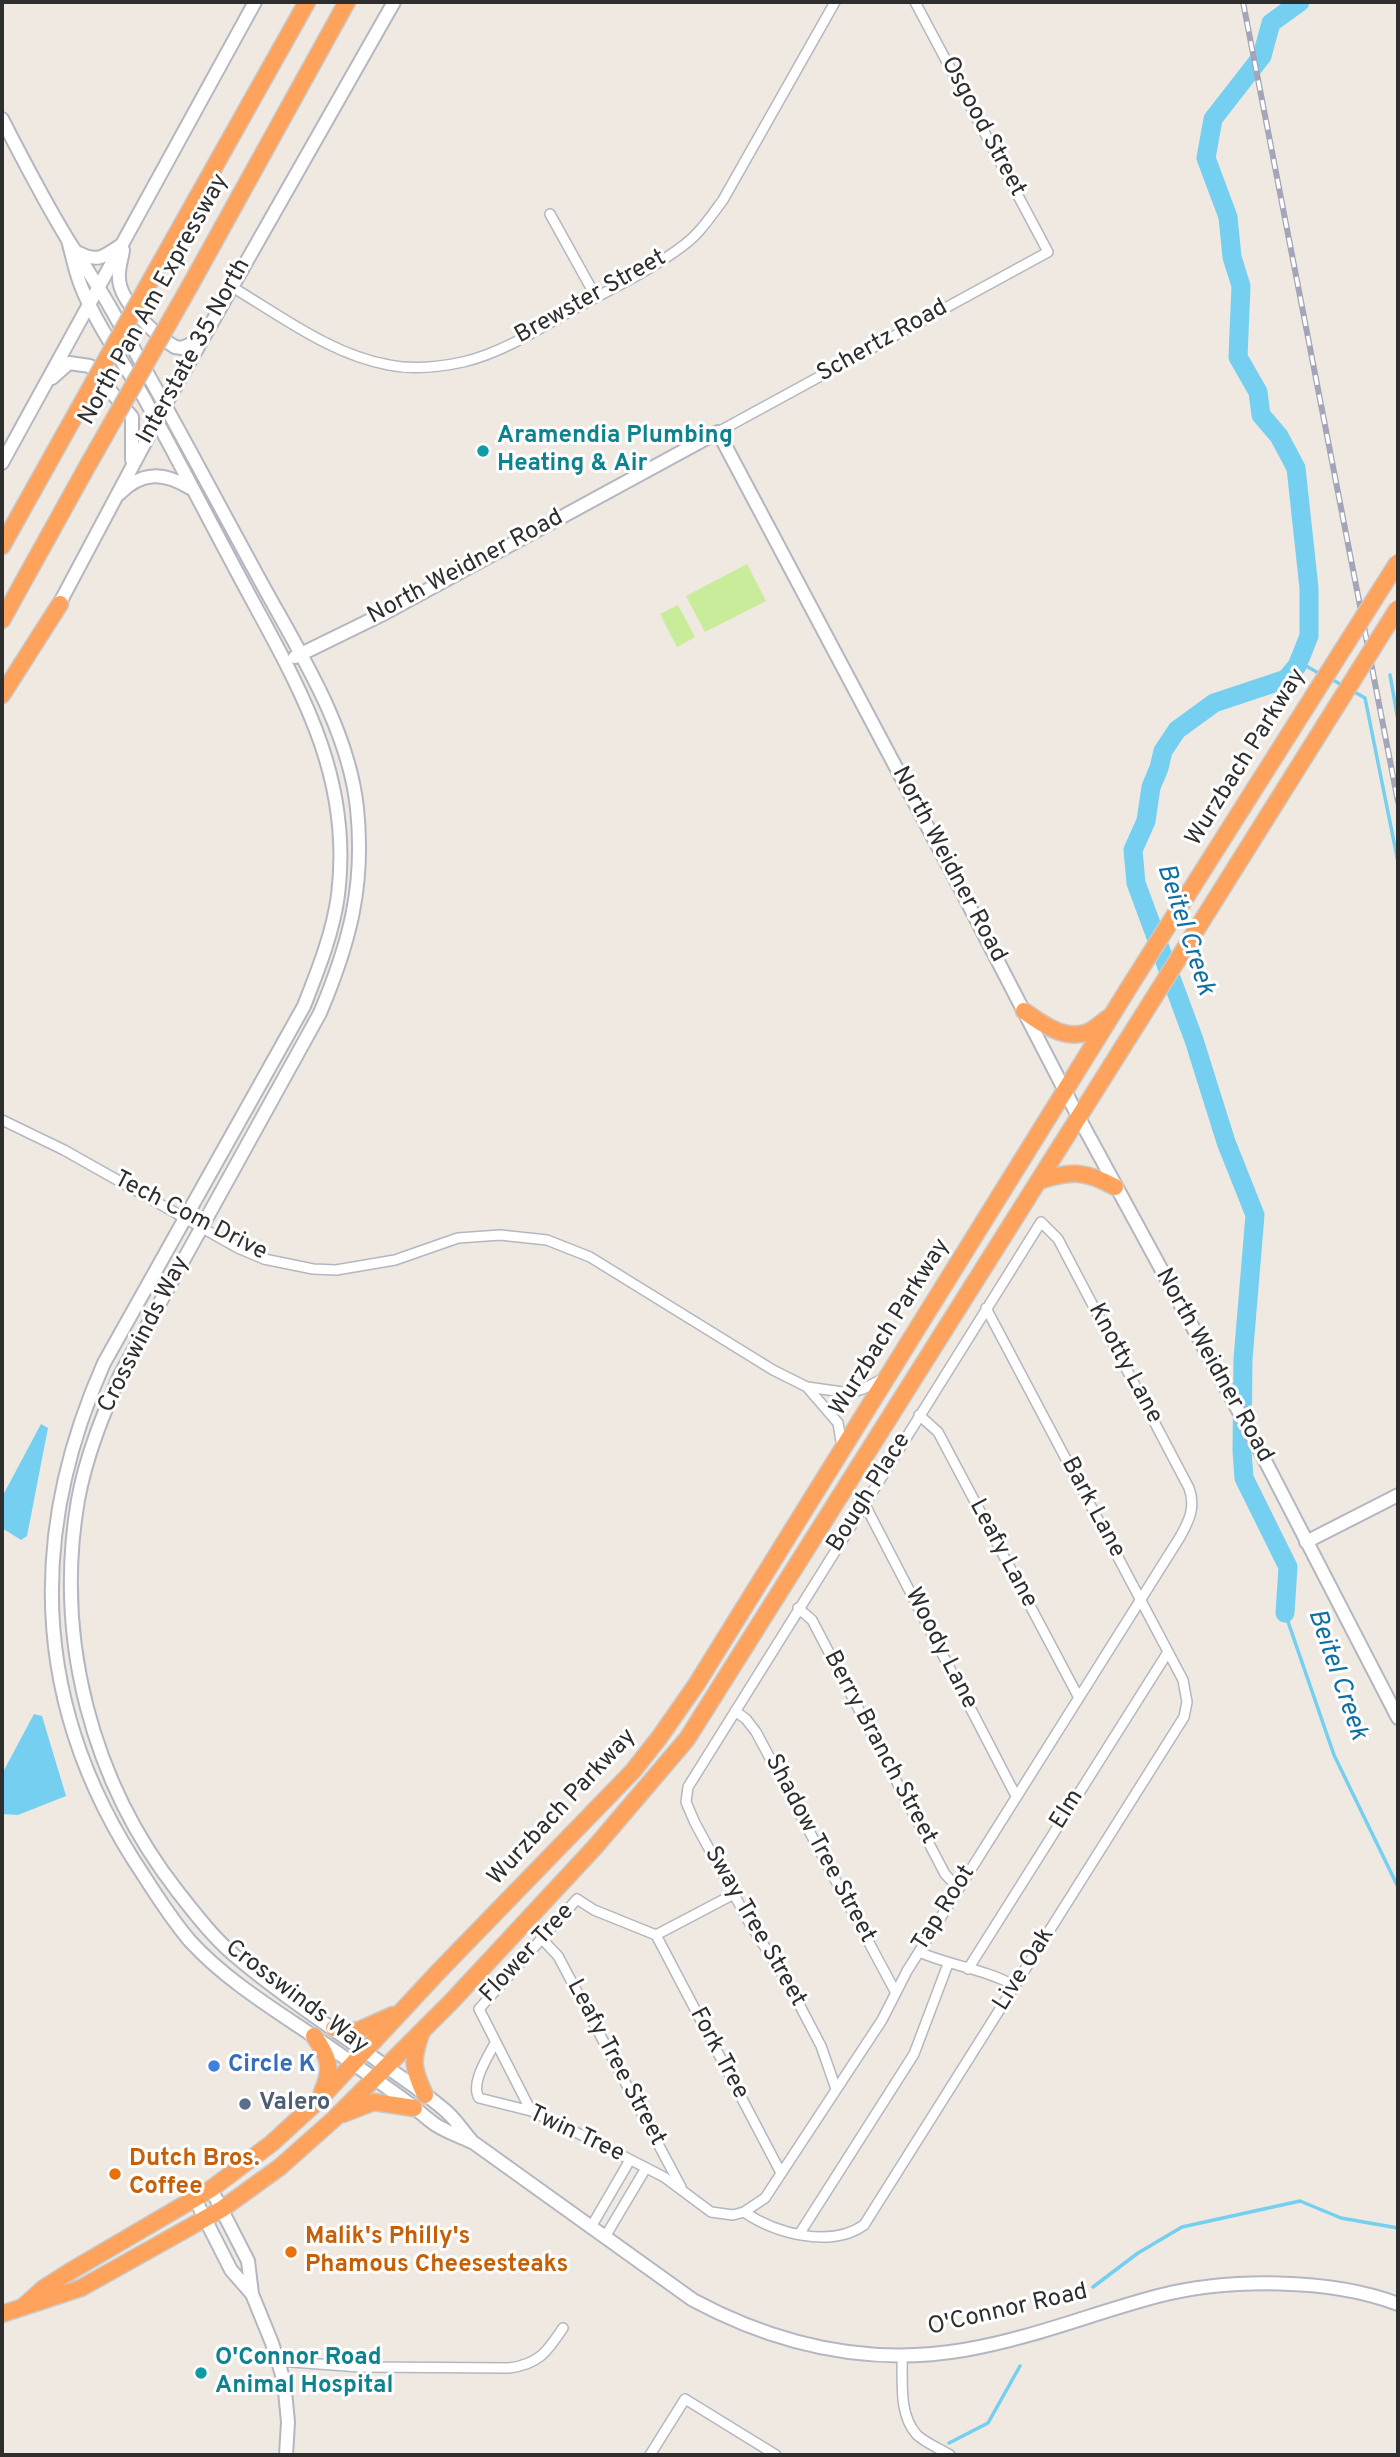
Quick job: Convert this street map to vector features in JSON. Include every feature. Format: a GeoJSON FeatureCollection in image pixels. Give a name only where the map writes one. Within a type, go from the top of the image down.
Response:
{"type":"FeatureCollection","features":[{"type":"Feature","properties":{"kind":"highway","name":"North Pan Am Expressway"},"geometry":{"type":"LineString","coordinates":[[2,546],[307,2]]}},
{"type":"Feature","properties":{"kind":"highway","name":"North Pan Am Expressway"},"geometry":{"type":"LineString","coordinates":[[2,620],[347,2]]}},
{"type":"Feature","properties":{"kind":"highway","name":"Wurzbach Parkway"},"geometry":{"type":"LineString","coordinates":[[353,2064],[607,1799],[659,1738],[696,1685],[1133,981],[1398,562]]}},
{"type":"Feature","properties":{"kind":"highway"},"geometry":{"type":"LineString","coordinates":[[2,695],[60,604]]}},
{"type":"Feature","properties":{"kind":"highway","name":"Wurzbach Parkway"},"geometry":{"type":"LineString","coordinates":[[373,2078],[421,2032],[595,1847],[687,1739],[1398,608]]}},
{"type":"Feature","properties":{"kind":"highway"},"geometry":{"type":"LineString","coordinates":[[1024,1011],[1044,1025],[1067,1034],[1088,1032],[1112,1015]]}},
{"type":"Feature","properties":{"kind":"highway"},"geometry":{"type":"LineString","coordinates":[[1039,1181],[1064,1172],[1080,1173],[1100,1178],[1115,1187]]}},
{"type":"Feature","properties":{"kind":"highway"},"geometry":{"type":"LineString","coordinates":[[334,2028],[357,2031],[377,2024],[404,2008]]}},
{"type":"Feature","properties":{"kind":"highway"},"geometry":{"type":"LineString","coordinates":[[334,2119],[374,2102],[420,2101],[413,2066],[421,2032]]}},
{"type":"Feature","properties":{"kind":"highway"},"geometry":{"type":"LineString","coordinates":[[314,2036],[324,2050],[330,2066],[318,2101]]}},
{"type":"Feature","properties":{"kind":"highway"},"geometry":{"type":"LineString","coordinates":[[22,2307],[44,2288],[71,2271],[211,2189],[272,2143],[353,2064]]}},
{"type":"Feature","properties":{"kind":"highway"},"geometry":{"type":"LineString","coordinates":[[2,2315],[81,2288],[222,2208],[280,2167],[334,2119],[373,2078]]}},
{"type":"Feature","properties":{"kind":"main road"},"geometry":{"type":"LineString","coordinates":[[2,463],[255,2]]}},
{"type":"Feature","properties":{"kind":"main road","name":"Interstate 35 North"},"geometry":{"type":"LineString","coordinates":[[2,706],[60,604],[113,499],[202,338],[394,2]]}},
{"type":"Feature","properties":{"kind":"main road"},"geometry":{"type":"LineString","coordinates":[[2,119],[68,240],[165,405],[300,655]]}},
{"type":"Feature","properties":{"kind":"main road"},"geometry":{"type":"LineString","coordinates":[[68,240],[80,285],[89,303],[285,662]]}},
{"type":"Feature","properties":{"kind":"main road"},"geometry":{"type":"LineString","coordinates":[[77,253],[90,259],[104,257],[125,242]]}},
{"type":"Feature","properties":{"kind":"main road"},"geometry":{"type":"LineString","coordinates":[[125,242],[118,278],[121,289],[141,318],[175,347],[182,348],[202,338]]}},
{"type":"Feature","properties":{"kind":"main road"},"geometry":{"type":"LineString","coordinates":[[44,384],[69,363],[90,366],[132,417],[134,433],[131,467]]}},
{"type":"Feature","properties":{"kind":"main road","name":"North Weidner Road"},"geometry":{"type":"LineString","coordinates":[[285,662],[385,613],[719,432],[1115,1187],[1235,1403],[1398,1718]]}},
{"type":"Feature","properties":{"kind":"main road"},"geometry":{"type":"LineString","coordinates":[[113,499],[136,480],[151,476],[174,478],[191,489]]}},
{"type":"Feature","properties":{"kind":"main road","name":"Crosswinds Way"},"geometry":{"type":"LineString","coordinates":[[300,655],[329,712],[349,768],[358,818],[359,866],[356,897],[341,963],[320,1013],[120,1375],[108,1403],[95,1437],[78,1499],[71,1619],[89,1720],[99,1751],[112,1782],[165,1876],[206,1928],[233,1954],[386,2066]]}},
{"type":"Feature","properties":{"kind":"main road","name":"Crosswinds Way"},"geometry":{"type":"LineString","coordinates":[[285,662],[312,715],[331,774],[340,833],[338,896],[323,957],[304,1006],[104,1363],[89,1397],[69,1456],[52,1556],[56,1657],[72,1729],[92,1785],[118,1839],[190,1940],[246,1988],[353,2064]]}},
{"type":"Feature","properties":{"kind":"main road"},"geometry":{"type":"LineString","coordinates":[[338,896],[356,897]]}},
{"type":"Feature","properties":{"kind":"main road"},"geometry":{"type":"LineString","coordinates":[[1306,1542],[1398,1495]]}},
{"type":"Feature","properties":{"kind":"main road"},"geometry":{"type":"LineString","coordinates":[[132,1858],[148,1849]]}},
{"type":"Feature","properties":{"kind":"main road","name":"O'Connor Road"},"geometry":{"type":"LineString","coordinates":[[353,2064],[373,2078],[448,2112],[474,2143],[693,2300],[731,2320],[764,2333],[833,2351],[902,2355],[963,2350],[1195,2288],[1306,2285],[1377,2296],[1398,2304]]}},
{"type":"Feature","properties":{"kind":"main road","name":"O'Connor Road"},"geometry":{"type":"LineString","coordinates":[[386,2066],[420,2101]]}},
{"type":"Feature","properties":{"kind":"main road"},"geometry":{"type":"LineString","coordinates":[[211,2189],[248,2262],[252,2294],[278,2361],[287,2402],[286,2455]]}},
{"type":"Feature","properties":{"kind":"main road"},"geometry":{"type":"LineString","coordinates":[[195,2199],[231,2270],[252,2294]]}},
{"type":"Feature","properties":{"kind":"street","name":"Brewster Street"},"geometry":{"type":"LineString","coordinates":[[232,287],[344,352],[389,366],[414,368],[465,362],[512,343],[657,264],[687,243],[712,216],[729,189],[835,2]]}},
{"type":"Feature","properties":{"kind":"street","name":"Osgood Street"},"geometry":{"type":"LineString","coordinates":[[915,2],[1048,252]]}},
{"type":"Feature","properties":{"kind":"street"},"geometry":{"type":"LineString","coordinates":[[550,214],[596,297]]}},
{"type":"Feature","properties":{"kind":"street","name":"Schertz Road"},"geometry":{"type":"LineString","coordinates":[[719,432],[1048,252]]}},
{"type":"Feature","properties":{"kind":"street","name":"Tech Com Drive"},"geometry":{"type":"LineString","coordinates":[[2,1120],[54,1145],[238,1248],[264,1259],[324,1270],[364,1267],[458,1238],[481,1235],[528,1236],[547,1240],[590,1257],[773,1370],[807,1387],[850,1393],[863,1390],[887,1377]]}},
{"type":"Feature","properties":{"kind":"street","name":"Bough Place"},"geometry":{"type":"LineString","coordinates":[[700,1765],[1041,1222]]}},
{"type":"Feature","properties":{"kind":"street","name":"Knotty Lane"},"geometry":{"type":"LineString","coordinates":[[1041,1222],[1058,1239],[1183,1476],[1191,1494],[1191,1513]]}},
{"type":"Feature","properties":{"kind":"street","name":"Bark Lane"},"geometry":{"type":"LineString","coordinates":[[986,1308],[1183,1681],[1186,1710]]}},
{"type":"Feature","properties":{"kind":"street","name":"Tech Com Drive"},"geometry":{"type":"LineString","coordinates":[[807,1387],[838,1423],[842,1447]]}},
{"type":"Feature","properties":{"kind":"street","name":"Leafy Lane"},"geometry":{"type":"LineString","coordinates":[[919,1415],[938,1432],[1079,1698]]}},
{"type":"Feature","properties":{"kind":"street","name":"Woody Lane"},"geometry":{"type":"LineString","coordinates":[[864,1503],[1016,1796]]}},
{"type":"Feature","properties":{"kind":"street","name":"Tap Root"},"geometry":{"type":"LineString","coordinates":[[744,2212],[765,2198],[882,2020],[958,1888],[1180,1537],[1191,1513]]}},
{"type":"Feature","properties":{"kind":"street","name":"Berry Branch Street"},"geometry":{"type":"LineString","coordinates":[[798,1608],[812,1620],[945,1874],[958,1888]]}},
{"type":"Feature","properties":{"kind":"street","name":"Elm"},"geometry":{"type":"LineString","coordinates":[[968,1969],[1168,1652]]}},
{"type":"Feature","properties":{"kind":"street","name":"Live Oak"},"geometry":{"type":"LineString","coordinates":[[800,2233],[831,2236],[864,2225],[1186,1710]]}},
{"type":"Feature","properties":{"kind":"street","name":"Shadow Tree Street"},"geometry":{"type":"LineString","coordinates":[[735,1711],[746,1718],[756,1732],[896,1993]]}},
{"type":"Feature","properties":{"kind":"street","name":"Sway Tree Street"},"geometry":{"type":"LineString","coordinates":[[700,1765],[688,1787],[687,1802],[695,1823],[749,1922],[788,1983],[821,2046],[836,2089]]}},
{"type":"Feature","properties":{"kind":"street"},"geometry":{"type":"LineString","coordinates":[[656,1935],[734,1894]]}},
{"type":"Feature","properties":{"kind":"street","name":"Flower Tree"},"geometry":{"type":"LineString","coordinates":[[495,2043],[479,2010],[578,1899],[594,1910],[656,1935]]}},
{"type":"Feature","properties":{"kind":"street","name":"Fork Tree"},"geometry":{"type":"LineString","coordinates":[[656,1935],[780,2173]]}},
{"type":"Feature","properties":{"kind":"street","name":"Leafy Tree Street"},"geometry":{"type":"LineString","coordinates":[[541,1938],[558,1956],[683,2192]]}},
{"type":"Feature","properties":{"kind":"street"},"geometry":{"type":"LineString","coordinates":[[919,1952],[948,1964],[982,1972],[1015,1986]]}},
{"type":"Feature","properties":{"kind":"street"},"geometry":{"type":"LineString","coordinates":[[744,2212],[777,2230],[800,2233],[914,2054],[948,1964]]}},
{"type":"Feature","properties":{"kind":"street"},"geometry":{"type":"LineString","coordinates":[[495,2043],[531,2111]]}},
{"type":"Feature","properties":{"kind":"street","name":"Twin Tree"},"geometry":{"type":"LineString","coordinates":[[495,2043],[478,2080],[477,2095],[485,2101],[531,2111],[664,2177],[711,2212],[733,2215],[744,2212]]}},
{"type":"Feature","properties":{"kind":"street"},"geometry":{"type":"LineString","coordinates":[[591,2227],[630,2160]]}},
{"type":"Feature","properties":{"kind":"street"},"geometry":{"type":"LineString","coordinates":[[605,2237],[646,2168]]}},
{"type":"Feature","properties":{"kind":"street"},"geometry":{"type":"LineString","coordinates":[[278,2361],[360,2367],[509,2368],[525,2366],[539,2358],[563,2328]]}},
{"type":"Feature","properties":{"kind":"street"},"geometry":{"type":"LineString","coordinates":[[902,2355],[905,2409],[911,2425],[919,2436],[950,2455]]}},
{"type":"Feature","properties":{"kind":"street"},"geometry":{"type":"LineString","coordinates":[[650,2455],[685,2399],[776,2455]]}},
{"type":"Feature","properties":{"kind":"green space"},"geometry":{"type":"Polygon","coordinates":[[[747,564],[766,601],[705,632],[686,596],[747,564]]]}},
{"type":"Feature","properties":{"kind":"green space"},"geometry":{"type":"Polygon","coordinates":[[[678,605],[695,637],[677,647],[660,614],[678,605]]]}},
{"type":"Feature","properties":{"kind":"water"},"geometry":{"type":"Polygon","coordinates":[[[41,1424],[48,1428],[27,1536],[21,1540],[2,1528],[2,1497],[41,1424]]]}},
{"type":"Feature","properties":{"kind":"water"},"geometry":{"type":"Polygon","coordinates":[[[34,1714],[42,1716],[66,1796],[18,1815],[2,1814],[2,1774],[34,1714]]]}},
{"type":"Feature","properties":{"kind":"waterway","name":"Beitel Creek"},"geometry":{"type":"LineString","coordinates":[[1285,1613],[1288,1567],[1244,1478],[1243,1359],[1255,1215],[1226,1142],[1194,1040],[1136,883],[1133,850],[1146,821],[1151,787],[1163,751],[1177,730],[1214,703],[1286,679],[1297,666],[1309,636],[1309,588],[1296,468],[1279,436],[1261,415],[1258,392],[1238,357],[1241,286],[1232,257],[1228,217],[1206,158],[1213,119],[1262,56],[1271,23],[1300,2]]}},
{"type":"Feature","properties":{"kind":"waterway"},"geometry":{"type":"LineString","coordinates":[[1299,662],[1322,675]]}},
{"type":"Feature","properties":{"kind":"waterway"},"geometry":{"type":"LineString","coordinates":[[1390,675],[1398,720]]}},
{"type":"Feature","properties":{"kind":"waterway"},"geometry":{"type":"LineString","coordinates":[[1329,678],[1344,686]]}},
{"type":"Feature","properties":{"kind":"waterway"},"geometry":{"type":"LineString","coordinates":[[1351,690],[1365,698],[1398,862]]}},
{"type":"Feature","properties":{"kind":"waterway","name":"Beitel Creek"},"geometry":{"type":"LineString","coordinates":[[1285,1613],[1334,1755],[1398,1887]]}},
{"type":"Feature","properties":{"kind":"waterway"},"geometry":{"type":"LineString","coordinates":[[1093,2287],[1138,2253],[1182,2227],[1300,2201],[1341,2218],[1398,2228]]}},
{"type":"Feature","properties":{"kind":"waterway"},"geometry":{"type":"LineString","coordinates":[[949,2443],[988,2423],[1020,2366]]}},
{"type":"Feature","properties":{"kind":"railway"},"geometry":{"type":"LineString","coordinates":[[1243,2],[1398,802]]}},
{"type":"Feature","properties":{"kind":"place","name":"Aramendia Plumbing Heating & Air"},"geometry":{"type":"Point","coordinates":[483,451]}},
{"type":"Feature","properties":{"kind":"place","name":"Circle K"},"geometry":{"type":"Point","coordinates":[214,2066]}},
{"type":"Feature","properties":{"kind":"place","name":"Valero"},"geometry":{"type":"Point","coordinates":[245,2104]}},
{"type":"Feature","properties":{"kind":"place","name":"Dutch Bros. Coffee"},"geometry":{"type":"Point","coordinates":[115,2174]}},
{"type":"Feature","properties":{"kind":"place","name":"Malik's Philly's Phamous Cheesesteaks"},"geometry":{"type":"Point","coordinates":[291,2252]}},
{"type":"Feature","properties":{"kind":"place","name":"O'Connor Road Animal Hospital"},"geometry":{"type":"Point","coordinates":[201,2373]}}]}
